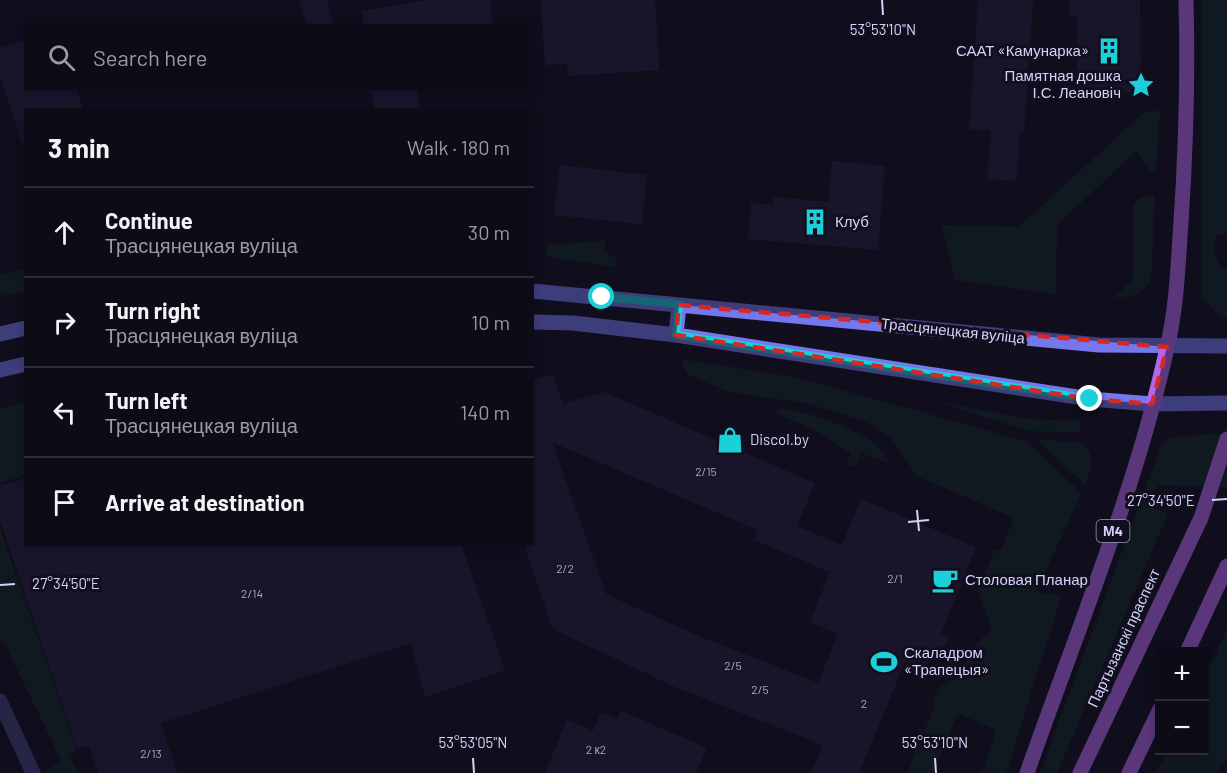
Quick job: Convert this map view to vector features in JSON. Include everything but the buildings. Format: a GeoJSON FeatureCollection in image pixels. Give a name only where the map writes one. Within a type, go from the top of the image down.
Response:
{"type":"FeatureCollection","features":[{"type":"Feature","properties":{"kind":"main road"},"geometry":{"type":"LineString","coordinates":[[1167,347],[1176,298],[1184,182],[1188,62],[1186,0]]}},
{"type":"Feature","properties":{"kind":"main road","name":"Трасцянецкая вуліца"},"geometry":{"type":"LineString","coordinates":[[534,291],[1099,345],[1227,346]]}},
{"type":"Feature","properties":{"kind":"main road"},"geometry":{"type":"LineString","coordinates":[[676,335],[679,304]]}},
{"type":"Feature","properties":{"kind":"main road"},"geometry":{"type":"LineString","coordinates":[[534,322],[573,323],[676,335],[1090,399],[1152,404],[1227,404]]}},
{"type":"Feature","properties":{"kind":"main road"},"geometry":{"type":"LineString","coordinates":[[0,334],[24,328]]}},
{"type":"Feature","properties":{"kind":"main road","name":"М4"},"geometry":{"type":"LineString","coordinates":[[1027,773],[1136,465],[1167,347]]}},
{"type":"Feature","properties":{"kind":"main road"},"geometry":{"type":"LineString","coordinates":[[0,370],[24,364]]}},
{"type":"Feature","properties":{"kind":"main road","name":"Партызанскі праспект"},"geometry":{"type":"LineString","coordinates":[[1080,773],[1201,518],[1227,438]]}},
{"type":"Feature","properties":{"kind":"main road"},"geometry":{"type":"LineString","coordinates":[[1189,647],[1227,566]]}},
{"type":"Feature","properties":{"kind":"main road"},"geometry":{"type":"LineString","coordinates":[[1129,773],[1155,719]]}},
{"type":"Feature","properties":{"kind":"street"},"geometry":{"type":"LineString","coordinates":[[0,701],[33,773]]}},
{"type":"Feature","properties":{"kind":"highlighted area"},"geometry":{"type":"Polygon","coordinates":[[[679,305],[1167,347],[1152,404],[1090,399],[676,335],[679,305]]]}},
{"type":"Feature","properties":{"kind":"green space"},"geometry":{"type":"Polygon","coordinates":[[[1201,0],[1226,0],[1227,3],[1227,233],[1215,236],[1215,257],[1219,264],[1227,270],[1227,318],[1216,313],[1202,297],[1201,0]]]}},
{"type":"Feature","properties":{"kind":"green space"},"geometry":{"type":"Polygon","coordinates":[[[1160,111],[1156,171],[1150,171],[1136,151],[1057,225],[1056,294],[955,280],[942,225],[1019,227],[1141,115],[1146,112],[1160,111]]]}},
{"type":"Feature","properties":{"kind":"green space"},"geometry":{"type":"Polygon","coordinates":[[[1155,195],[1151,281],[1139,294],[1112,299],[1133,280],[1133,207],[1138,199],[1155,195]]]}},
{"type":"Feature","properties":{"kind":"green space"},"geometry":{"type":"Polygon","coordinates":[[[605,241],[604,253],[616,258],[617,267],[548,257],[546,245],[605,241]]]}},
{"type":"Feature","properties":{"kind":"green space"},"geometry":{"type":"Polygon","coordinates":[[[24,270],[24,291],[0,296],[0,275],[24,270]]]}},
{"type":"Feature","properties":{"kind":"green space"},"geometry":{"type":"Polygon","coordinates":[[[681,359],[803,379],[1028,442],[1081,493],[1045,573],[1034,583],[1039,594],[1052,593],[1061,597],[1006,773],[982,773],[996,730],[958,713],[933,773],[907,773],[916,752],[911,750],[920,728],[925,730],[936,703],[932,701],[939,687],[960,677],[973,648],[992,628],[978,590],[995,550],[1001,551],[1014,518],[917,476],[892,439],[877,427],[806,403],[730,392],[687,374],[681,359]]]}},
{"type":"Feature","properties":{"kind":"green space"},"geometry":{"type":"Polygon","coordinates":[[[935,401],[1029,419],[1080,421],[1080,432],[1028,431],[935,401]]]}},
{"type":"Feature","properties":{"kind":"green space"},"geometry":{"type":"Polygon","coordinates":[[[24,402],[24,475],[0,483],[0,409],[24,402]]]}},
{"type":"Feature","properties":{"kind":"green space"},"geometry":{"type":"Polygon","coordinates":[[[780,408],[825,419],[858,433],[872,442],[889,463],[861,453],[858,462],[852,467],[847,464],[851,453],[817,431],[774,412],[780,408]]]}},
{"type":"Feature","properties":{"kind":"green space"},"geometry":{"type":"Polygon","coordinates":[[[1227,433],[1227,487],[1159,485],[1151,495],[1146,506],[1168,513],[1057,773],[1040,773],[1162,444],[1172,437],[1227,433]]]}},
{"type":"Feature","properties":{"kind":"green space"},"geometry":{"type":"Polygon","coordinates":[[[1037,439],[1082,443],[1091,458],[1085,485],[1037,439]]]}},
{"type":"Feature","properties":{"kind":"green space"},"geometry":{"type":"Polygon","coordinates":[[[0,528],[76,749],[70,758],[78,773],[45,773],[61,760],[5,644],[0,642],[0,528]]]}},
{"type":"Feature","properties":{"kind":"green space"},"geometry":{"type":"Polygon","coordinates":[[[1227,630],[1227,758],[1216,773],[1156,773],[1165,755],[1209,755],[1209,667],[1227,630]]]}},
{"type":"Feature","properties":{"kind":"place","name":"СААТ «Камунарка»"},"geometry":{"type":"Point","coordinates":[1109,51]}},
{"type":"Feature","properties":{"kind":"place","name":"Памятная дошка І.С. Леановіч"},"geometry":{"type":"Point","coordinates":[1141,85]}},
{"type":"Feature","properties":{"kind":"place","name":"Клуб"},"geometry":{"type":"Point","coordinates":[815,222]}},
{"type":"Feature","properties":{"kind":"place","name":"Discol.by"},"geometry":{"type":"Point","coordinates":[730,440]}},
{"type":"Feature","properties":{"kind":"place","name":"Столовая Планар"},"geometry":{"type":"Point","coordinates":[945,580]}},
{"type":"Feature","properties":{"kind":"place","name":"Скаладром «Трапецыя»"},"geometry":{"type":"Point","coordinates":[884,662]}},
{"type":"Feature","properties":{"kind":"route"},"geometry":{"type":"LineString","coordinates":[[602,297],[679,304],[676,335],[1090,399]]}}]}
